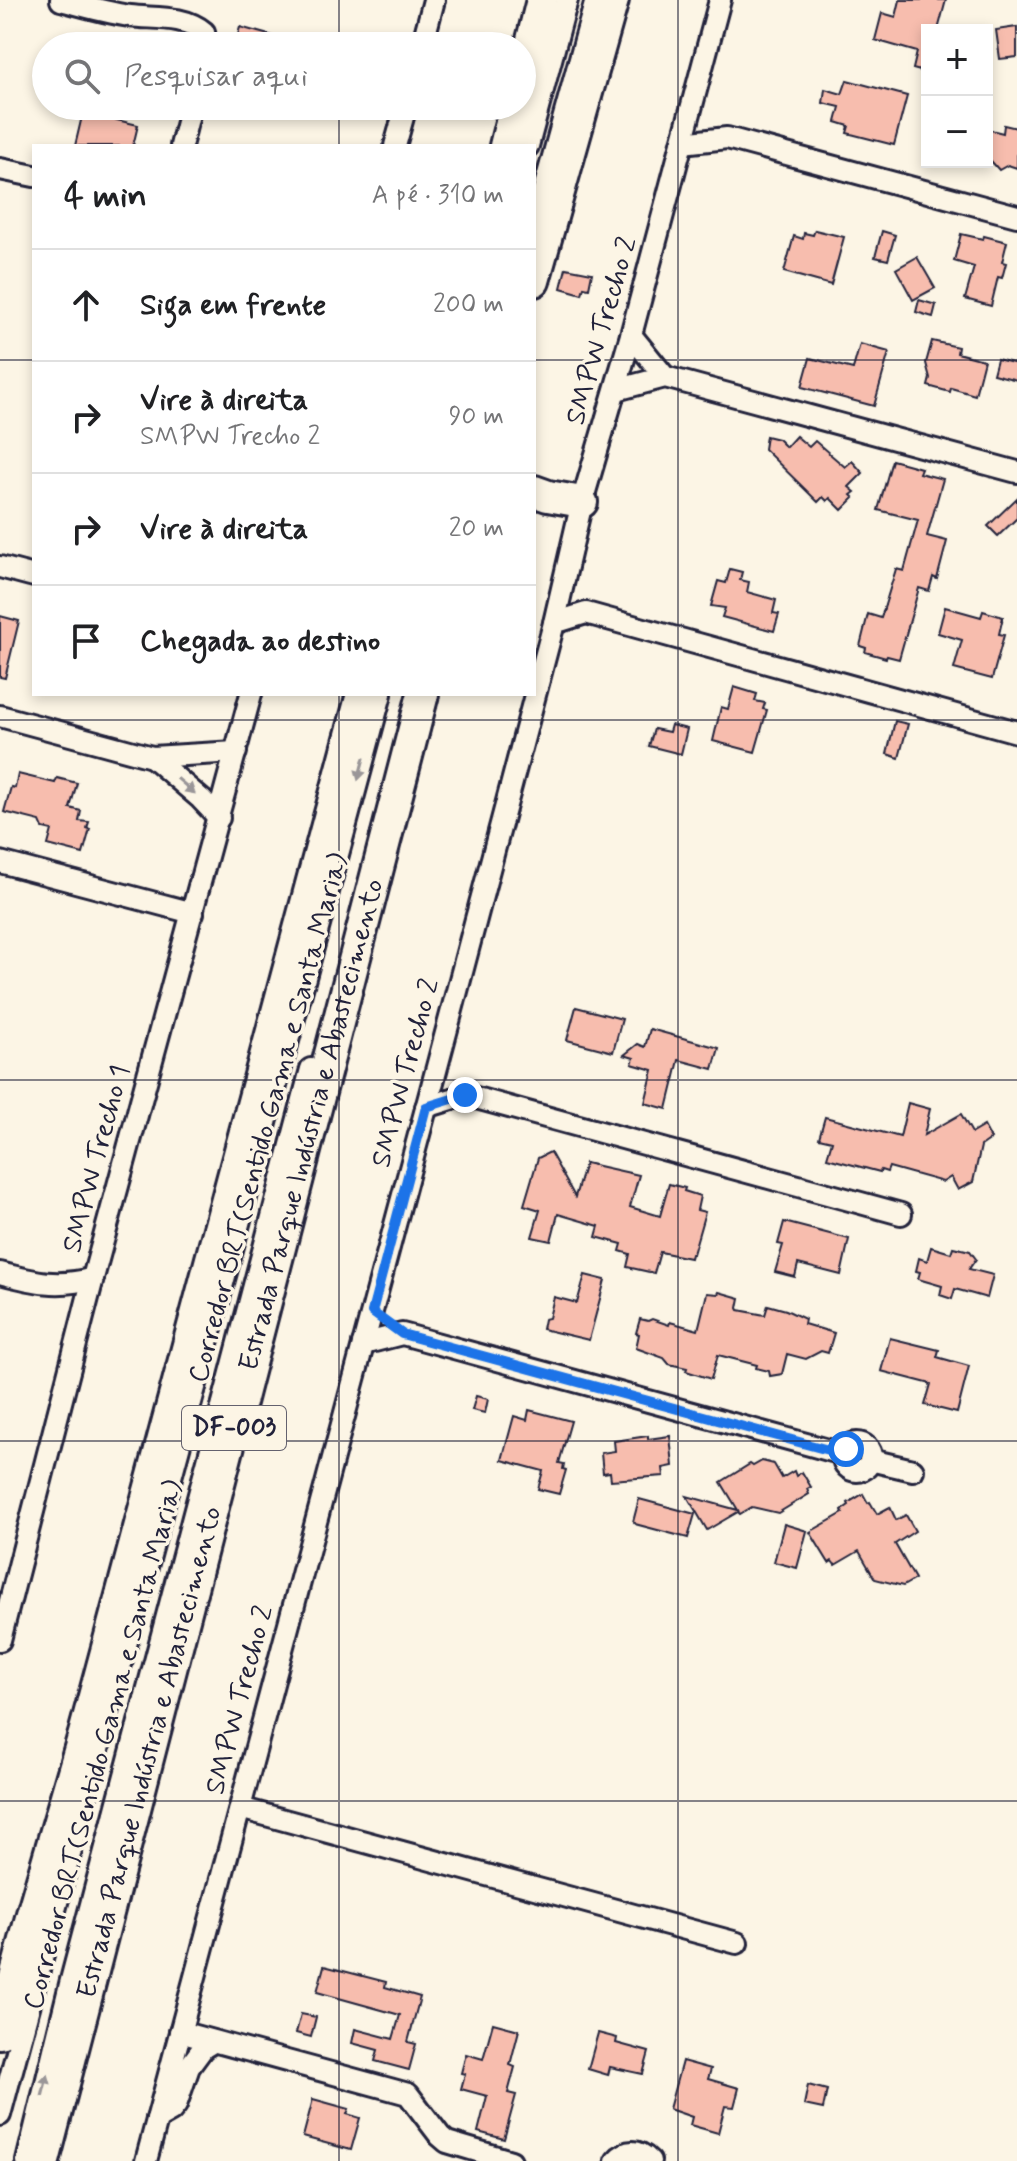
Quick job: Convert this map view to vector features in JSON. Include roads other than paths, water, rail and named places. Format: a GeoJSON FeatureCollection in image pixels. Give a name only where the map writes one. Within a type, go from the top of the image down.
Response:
{"type":"FeatureCollection","features":[{"type":"Feature","properties":{"kind":"highway"},"geometry":{"type":"LineString","coordinates":[[534,32],[542,0]]}},
{"type":"Feature","properties":{"kind":"highway"},"geometry":{"type":"LineString","coordinates":[[536,274],[613,0]]}},
{"type":"Feature","properties":{"kind":"highway"},"geometry":{"type":"LineString","coordinates":[[506,144],[512,120]]}},
{"type":"Feature","properties":{"kind":"highway"},"geometry":{"type":"LineString","coordinates":[[536,492],[581,508]]}},
{"type":"Feature","properties":{"kind":"highway"},"geometry":{"type":"LineString","coordinates":[[536,502],[581,508]]}},
{"type":"Feature","properties":{"kind":"highway","name":"DF-003"},"geometry":{"type":"LineString","coordinates":[[0,2033],[84,1734],[361,696]]}},
{"type":"Feature","properties":{"kind":"highway","name":"Estrada Parque Indústria e Abastecimento"},"geometry":{"type":"LineString","coordinates":[[44,2161],[422,696]]}},
{"type":"Feature","properties":{"kind":"street"},"geometry":{"type":"LineString","coordinates":[[61,0],[129,16],[187,23],[204,32]]}},
{"type":"Feature","properties":{"kind":"street"},"geometry":{"type":"LineString","coordinates":[[426,32],[434,0]]}},
{"type":"Feature","properties":{"kind":"street"},"geometry":{"type":"LineString","coordinates":[[536,116],[567,0]]}},
{"type":"Feature","properties":{"kind":"street"},"geometry":{"type":"LineString","coordinates":[[536,220],[596,0]]}},
{"type":"Feature","properties":{"kind":"street","name":"SMPW Trecho 2"},"geometry":{"type":"LineString","coordinates":[[536,691],[581,508],[616,390],[720,0]]}},
{"type":"Feature","properties":{"kind":"street"},"geometry":{"type":"LineString","coordinates":[[690,111],[727,138],[1017,216]]}},
{"type":"Feature","properties":{"kind":"street"},"geometry":{"type":"LineString","coordinates":[[182,144],[188,120]]}},
{"type":"Feature","properties":{"kind":"street"},"geometry":{"type":"LineString","coordinates":[[396,144],[402,120]]}},
{"type":"Feature","properties":{"kind":"street"},"geometry":{"type":"LineString","coordinates":[[529,144],[535,120]]}},
{"type":"Feature","properties":{"kind":"street"},"geometry":{"type":"LineString","coordinates":[[682,143],[727,138]]}},
{"type":"Feature","properties":{"kind":"street"},"geometry":{"type":"LineString","coordinates":[[0,169],[32,176]]}},
{"type":"Feature","properties":{"kind":"street"},"geometry":{"type":"LineString","coordinates":[[631,335],[665,377]]}},
{"type":"Feature","properties":{"kind":"street"},"geometry":{"type":"LineString","coordinates":[[616,390],[665,377],[1017,472]]}},
{"type":"Feature","properties":{"kind":"street"},"geometry":{"type":"LineString","coordinates":[[0,567],[32,575]]}},
{"type":"Feature","properties":{"kind":"street"},"geometry":{"type":"LineString","coordinates":[[563,586],[586,613]]}},
{"type":"Feature","properties":{"kind":"street"},"geometry":{"type":"LineString","coordinates":[[554,623],[586,613],[1017,732]]}},
{"type":"Feature","properties":{"kind":"street","name":"SMPW Trecho 1"},"geometry":{"type":"LineString","coordinates":[[0,1640],[93,1278],[250,696]]}},
{"type":"Feature","properties":{"kind":"street"},"geometry":{"type":"LineString","coordinates":[[0,2115],[380,696]]}},
{"type":"Feature","properties":{"kind":"street","name":"Corredor BRT(Sentido Gama e Santa Maria)"},"geometry":{"type":"LineString","coordinates":[[27,2161],[82,1937],[409,696]]}},
{"type":"Feature","properties":{"kind":"street","name":"SMPW Trecho 2"},"geometry":{"type":"LineString","coordinates":[[146,2161],[535,696]]}},
{"type":"Feature","properties":{"kind":"street"},"geometry":{"type":"LineString","coordinates":[[0,716],[152,757],[236,752]]}},
{"type":"Feature","properties":{"kind":"street"},"geometry":{"type":"LineString","coordinates":[[152,757],[219,818]]}},
{"type":"Feature","properties":{"kind":"street"},"geometry":{"type":"LineString","coordinates":[[0,862],[193,913]]}},
{"type":"Feature","properties":{"kind":"street"},"geometry":{"type":"LineString","coordinates":[[437,1067],[465,1095],[901,1214]]}},
{"type":"Feature","properties":{"kind":"street"},"geometry":{"type":"LineString","coordinates":[[426,1107],[465,1095]]}},
{"type":"Feature","properties":{"kind":"street"},"geometry":{"type":"LineString","coordinates":[[0,1273],[45,1284],[85,1312]]}},
{"type":"Feature","properties":{"kind":"street"},"geometry":{"type":"LineString","coordinates":[[45,1284],[93,1278]]}},
{"type":"Feature","properties":{"kind":"street"},"geometry":{"type":"LineString","coordinates":[[372,1312],[402,1334],[843,1454],[846,1466],[857,1471],[870,1460],[913,1470]]}},
{"type":"Feature","properties":{"kind":"street"},"geometry":{"type":"LineString","coordinates":[[363,1344],[402,1334]]}},
{"type":"Feature","properties":{"kind":"street"},"geometry":{"type":"LineString","coordinates":[[240,1808],[737,1943]]}},
{"type":"Feature","properties":{"kind":"street"},"geometry":{"type":"LineString","coordinates":[[180,2032],[408,2094],[447,2142],[511,2161]]}},
{"type":"Feature","properties":{"kind":"street"},"geometry":{"type":"LineString","coordinates":[[157,2119],[176,2105],[189,2067],[203,2048],[213,2042]]}},
{"type":"Feature","properties":{"kind":"street"},"geometry":{"type":"LineString","coordinates":[[616,2161],[623,2154],[638,2152],[650,2161]]}}]}
